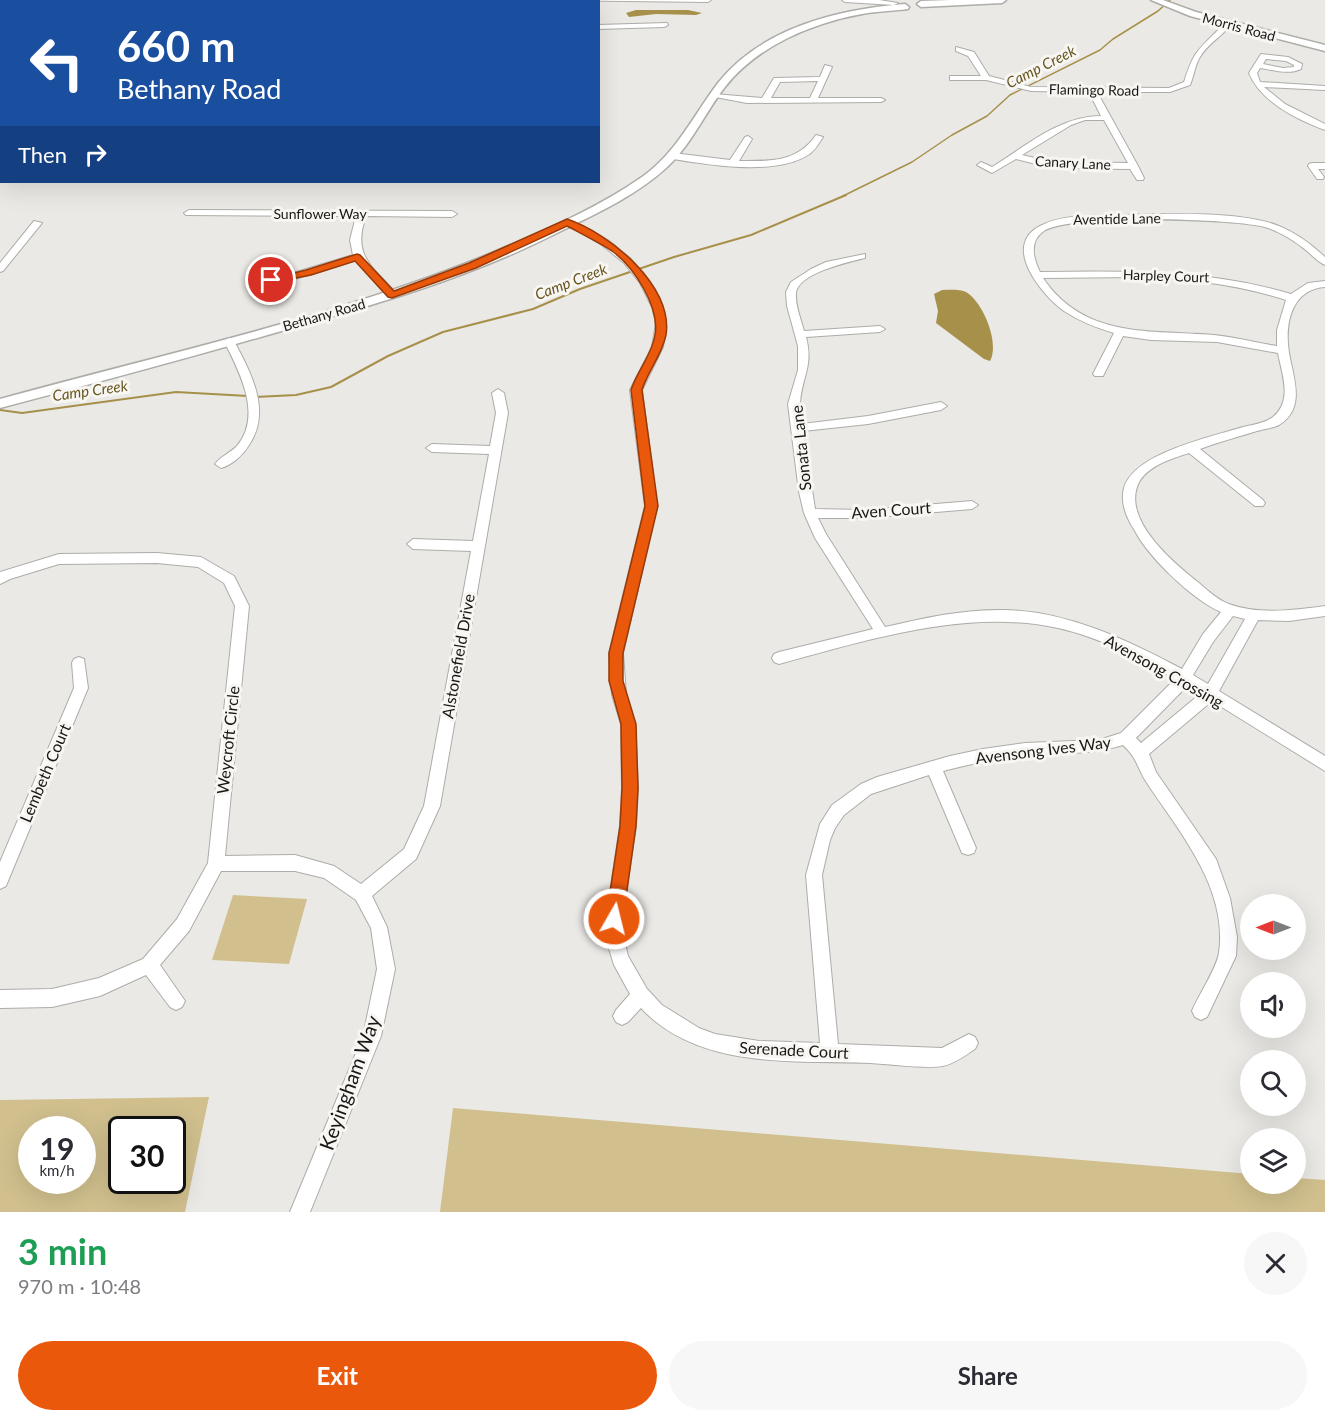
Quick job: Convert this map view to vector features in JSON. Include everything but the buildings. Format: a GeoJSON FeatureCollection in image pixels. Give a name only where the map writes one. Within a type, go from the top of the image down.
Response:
{"type":"FeatureCollection","features":[{"type":"Feature","properties":{"kind":"street"},"geometry":{"type":"LineString","coordinates":[[588,0],[708,0]]}},
{"type":"Feature","properties":{"kind":"street"},"geometry":{"type":"LineString","coordinates":[[843,0],[895,4]]}},
{"type":"Feature","properties":{"kind":"street"},"geometry":{"type":"LineString","coordinates":[[843,0],[861,6],[862,10],[857,14]]}},
{"type":"Feature","properties":{"kind":"street"},"geometry":{"type":"LineString","coordinates":[[922,1],[953,3],[1002,0]]}},
{"type":"Feature","properties":{"kind":"street","name":"Morris Road"},"geometry":{"type":"LineString","coordinates":[[1155,0],[1193,14],[1219,29],[1325,48]]}},
{"type":"Feature","properties":{"kind":"street","name":"Bethany Road"},"geometry":{"type":"LineString","coordinates":[[0,404],[392,295],[473,266],[620,196],[658,170],[673,156],[735,69],[760,50],[792,32],[895,4],[922,1]]}},
{"type":"Feature","properties":{"kind":"street"},"geometry":{"type":"LineString","coordinates":[[600,27],[664,25]]}},
{"type":"Feature","properties":{"kind":"street","name":"Flamingo Road"},"geometry":{"type":"LineString","coordinates":[[957,88],[951,75],[986,78],[1031,89],[1163,91],[1187,83],[1195,58],[1219,29]]}},
{"type":"Feature","properties":{"kind":"street"},"geometry":{"type":"LineString","coordinates":[[959,49],[971,54],[986,78]]}},
{"type":"Feature","properties":{"kind":"street"},"geometry":{"type":"LineString","coordinates":[[1257,65],[1253,75],[1257,84],[1284,105],[1325,127]]}},
{"type":"Feature","properties":{"kind":"street"},"geometry":{"type":"LineString","coordinates":[[813,100],[828,67]]}},
{"type":"Feature","properties":{"kind":"street"},"geometry":{"type":"LineString","coordinates":[[765,101],[777,80],[822,79]]}},
{"type":"Feature","properties":{"kind":"street"},"geometry":{"type":"LineString","coordinates":[[1257,84],[1325,88]]}},
{"type":"Feature","properties":{"kind":"street"},"geometry":{"type":"LineString","coordinates":[[1091,89],[1140,178]]}},
{"type":"Feature","properties":{"kind":"street"},"geometry":{"type":"LineString","coordinates":[[714,96],[765,101],[881,100]]}},
{"type":"Feature","properties":{"kind":"street"},"geometry":{"type":"LineString","coordinates":[[981,165],[992,170],[1068,123],[1084,118],[1107,118]]}},
{"type":"Feature","properties":{"kind":"street"},"geometry":{"type":"LineString","coordinates":[[673,156],[709,163],[774,163],[805,154],[819,137]]}},
{"type":"Feature","properties":{"kind":"street"},"geometry":{"type":"LineString","coordinates":[[732,163],[748,140]]}},
{"type":"Feature","properties":{"kind":"street","name":"Canary Lane"},"geometry":{"type":"LineString","coordinates":[[1014,156],[1052,165],[1134,166]]}},
{"type":"Feature","properties":{"kind":"street"},"geometry":{"type":"LineString","coordinates":[[1320,177],[1312,166],[1325,166]]}},
{"type":"Feature","properties":{"kind":"street","name":"Sunflower Way"},"geometry":{"type":"LineString","coordinates":[[189,213],[452,214]]}},
{"type":"Feature","properties":{"kind":"street"},"geometry":{"type":"LineString","coordinates":[[362,214],[354,236],[357,257],[392,295]]}},
{"type":"Feature","properties":{"kind":"street","name":"Aventide Lane"},"geometry":{"type":"LineString","coordinates":[[1284,351],[1208,338],[1160,338],[1120,332],[1086,319],[1066,308],[1044,287],[1028,254],[1030,242],[1041,228],[1058,222],[1087,218],[1209,219],[1257,222],[1288,234],[1325,262]]}},
{"type":"Feature","properties":{"kind":"street","name":"Serenade Court"},"geometry":{"type":"LineString","coordinates":[[567,222],[596,236],[630,262],[645,281],[658,310],[661,325],[657,348],[642,373],[636,390],[651,506],[616,653],[617,688],[628,724],[630,788],[628,826],[614,919],[615,939],[620,959],[641,995],[674,1024],[715,1043],[759,1050],[943,1057],[969,1043]]}},
{"type":"Feature","properties":{"kind":"street"},"geometry":{"type":"LineString","coordinates":[[0,269],[37,223]]}},
{"type":"Feature","properties":{"kind":"street","name":"Sonata Lane"},"geometry":{"type":"LineString","coordinates":[[862,256],[829,264],[795,284],[791,292],[801,334],[803,370],[794,404],[805,492],[810,513],[820,535],[882,633]]}},
{"type":"Feature","properties":{"kind":"street"},"geometry":{"type":"LineString","coordinates":[[257,281],[284,279],[357,257]]}},
{"type":"Feature","properties":{"kind":"street","name":"Harpley Court"},"geometry":{"type":"LineString","coordinates":[[1037,275],[1195,275],[1247,284],[1292,298]]}},
{"type":"Feature","properties":{"kind":"street"},"geometry":{"type":"LineString","coordinates":[[1325,284],[1312,285],[1292,298],[1282,335],[1292,396],[1282,416],[1275,422],[1158,460],[1140,471],[1131,488],[1132,512],[1142,535],[1160,557],[1213,603],[1230,610],[1282,616],[1325,611]]}},
{"type":"Feature","properties":{"kind":"street"},"geometry":{"type":"LineString","coordinates":[[801,334],[880,329]]}},
{"type":"Feature","properties":{"kind":"street"},"geometry":{"type":"LineString","coordinates":[[1099,374],[1120,332]]}},
{"type":"Feature","properties":{"kind":"street"},"geometry":{"type":"LineString","coordinates":[[221,464],[240,449],[252,428],[256,404],[240,362],[229,341]]}},
{"type":"Feature","properties":{"kind":"street","name":"Alstonefield Drive"},"geometry":{"type":"LineString","coordinates":[[362,894],[410,854],[432,806],[502,413],[498,393]]}},
{"type":"Feature","properties":{"kind":"street"},"geometry":{"type":"LineString","coordinates":[[798,428],[868,420],[941,406]]}},
{"type":"Feature","properties":{"kind":"street"},"geometry":{"type":"LineString","coordinates":[[432,448],[494,450]]}},
{"type":"Feature","properties":{"kind":"street"},"geometry":{"type":"LineString","coordinates":[[1192,449],[1259,503]]}},
{"type":"Feature","properties":{"kind":"street","name":"Aven Court"},"geometry":{"type":"LineString","coordinates":[[810,513],[864,514],[972,505]]}},
{"type":"Feature","properties":{"kind":"street"},"geometry":{"type":"LineString","coordinates":[[413,544],[477,546]]}},
{"type":"Feature","properties":{"kind":"street","name":"Weycroft Circle"},"geometry":{"type":"LineString","coordinates":[[0,579],[5,575],[59,559],[157,558],[201,562],[229,580],[242,606],[216,864],[183,925],[149,965],[100,987],[52,998],[0,999]]}},
{"type":"Feature","properties":{"kind":"street","name":"Avensong Ives Way"},"geometry":{"type":"LineString","coordinates":[[830,1052],[814,875],[822,840],[828,824],[838,810],[866,789],[898,776],[983,755],[1025,749],[1099,746],[1126,738],[1184,679],[1208,638],[1230,610]]}},
{"type":"Feature","properties":{"kind":"street"},"geometry":{"type":"LineString","coordinates":[[1141,752],[1210,694],[1255,614]]}},
{"type":"Feature","properties":{"kind":"street","name":"Avensong Crossing"},"geometry":{"type":"LineString","coordinates":[[779,658],[882,633],[971,616],[1004,615],[1038,618],[1073,626],[1107,638],[1210,694],[1325,764]]}},
{"type":"Feature","properties":{"kind":"street","name":"Lembeth Court"},"geometry":{"type":"LineString","coordinates":[[0,881],[81,688],[79,663]]}},
{"type":"Feature","properties":{"kind":"street"},"geometry":{"type":"LineString","coordinates":[[1126,738],[1141,752],[1150,775],[1210,864],[1221,898],[1228,937],[1227,956],[1201,1011]]}},
{"type":"Feature","properties":{"kind":"street"},"geometry":{"type":"LineString","coordinates":[[933,768],[968,848]]}},
{"type":"Feature","properties":{"kind":"street","name":"Keyingham Way"},"geometry":{"type":"LineString","coordinates":[[216,864],[295,863],[328,871],[362,894],[379,927],[386,969],[372,1036],[300,1212]]}},
{"type":"Feature","properties":{"kind":"street"},"geometry":{"type":"LineString","coordinates":[[149,965],[176,1001]]}},
{"type":"Feature","properties":{"kind":"street"},"geometry":{"type":"LineString","coordinates":[[622,1016],[641,995]]}},
{"type":"Feature","properties":{"kind":"shaded area"},"geometry":{"type":"Polygon","coordinates":[[[636,10],[688,10],[702,13],[629,17],[626,13],[636,10]]]}},
{"type":"Feature","properties":{"kind":"shaded area"},"geometry":{"type":"Polygon","coordinates":[[[942,290],[966,292],[978,304],[984,313],[991,334],[993,353],[990,361],[984,359],[936,323],[938,311],[934,294],[942,290]]]}},
{"type":"Feature","properties":{"kind":"shaded area"},"geometry":{"type":"Polygon","coordinates":[[[233,895],[307,899],[289,964],[212,960],[233,895]]]}},
{"type":"Feature","properties":{"kind":"shaded area"},"geometry":{"type":"Polygon","coordinates":[[[209,1097],[185,1212],[0,1212],[0,1100],[209,1097]]]}},
{"type":"Feature","properties":{"kind":"shaded area"},"geometry":{"type":"Polygon","coordinates":[[[453,1108],[1240,1173],[1240,1194],[1306,1194],[1306,1179],[1325,1180],[1325,1212],[440,1212],[453,1108]]]}},
{"type":"Feature","properties":{"kind":"waterway","name":"Camp Creek"},"geometry":{"type":"LineString","coordinates":[[843,196],[912,162],[952,135],[987,116],[1010,95],[1100,50],[1113,39],[1158,11],[1170,0]]}},
{"type":"Feature","properties":{"kind":"waterway","name":"Camp Creek"},"geometry":{"type":"LineString","coordinates":[[255,397],[296,395],[331,387],[388,356],[443,332],[533,309],[580,289],[674,257],[751,235],[846,195]]}},
{"type":"Feature","properties":{"kind":"waterway","name":"Camp Creek"},"geometry":{"type":"LineString","coordinates":[[0,410],[22,413],[176,392],[248,396]]}},
{"type":"Feature","properties":{"kind":"route"},"geometry":{"type":"LineString","coordinates":[[271,280],[308,273],[357,257],[392,295],[473,266],[567,222],[596,236],[617,250],[645,281],[658,310],[661,333],[657,348],[638,381],[636,390],[651,506],[616,653],[616,681],[628,724],[630,788],[628,826],[614,919]]}}]}
